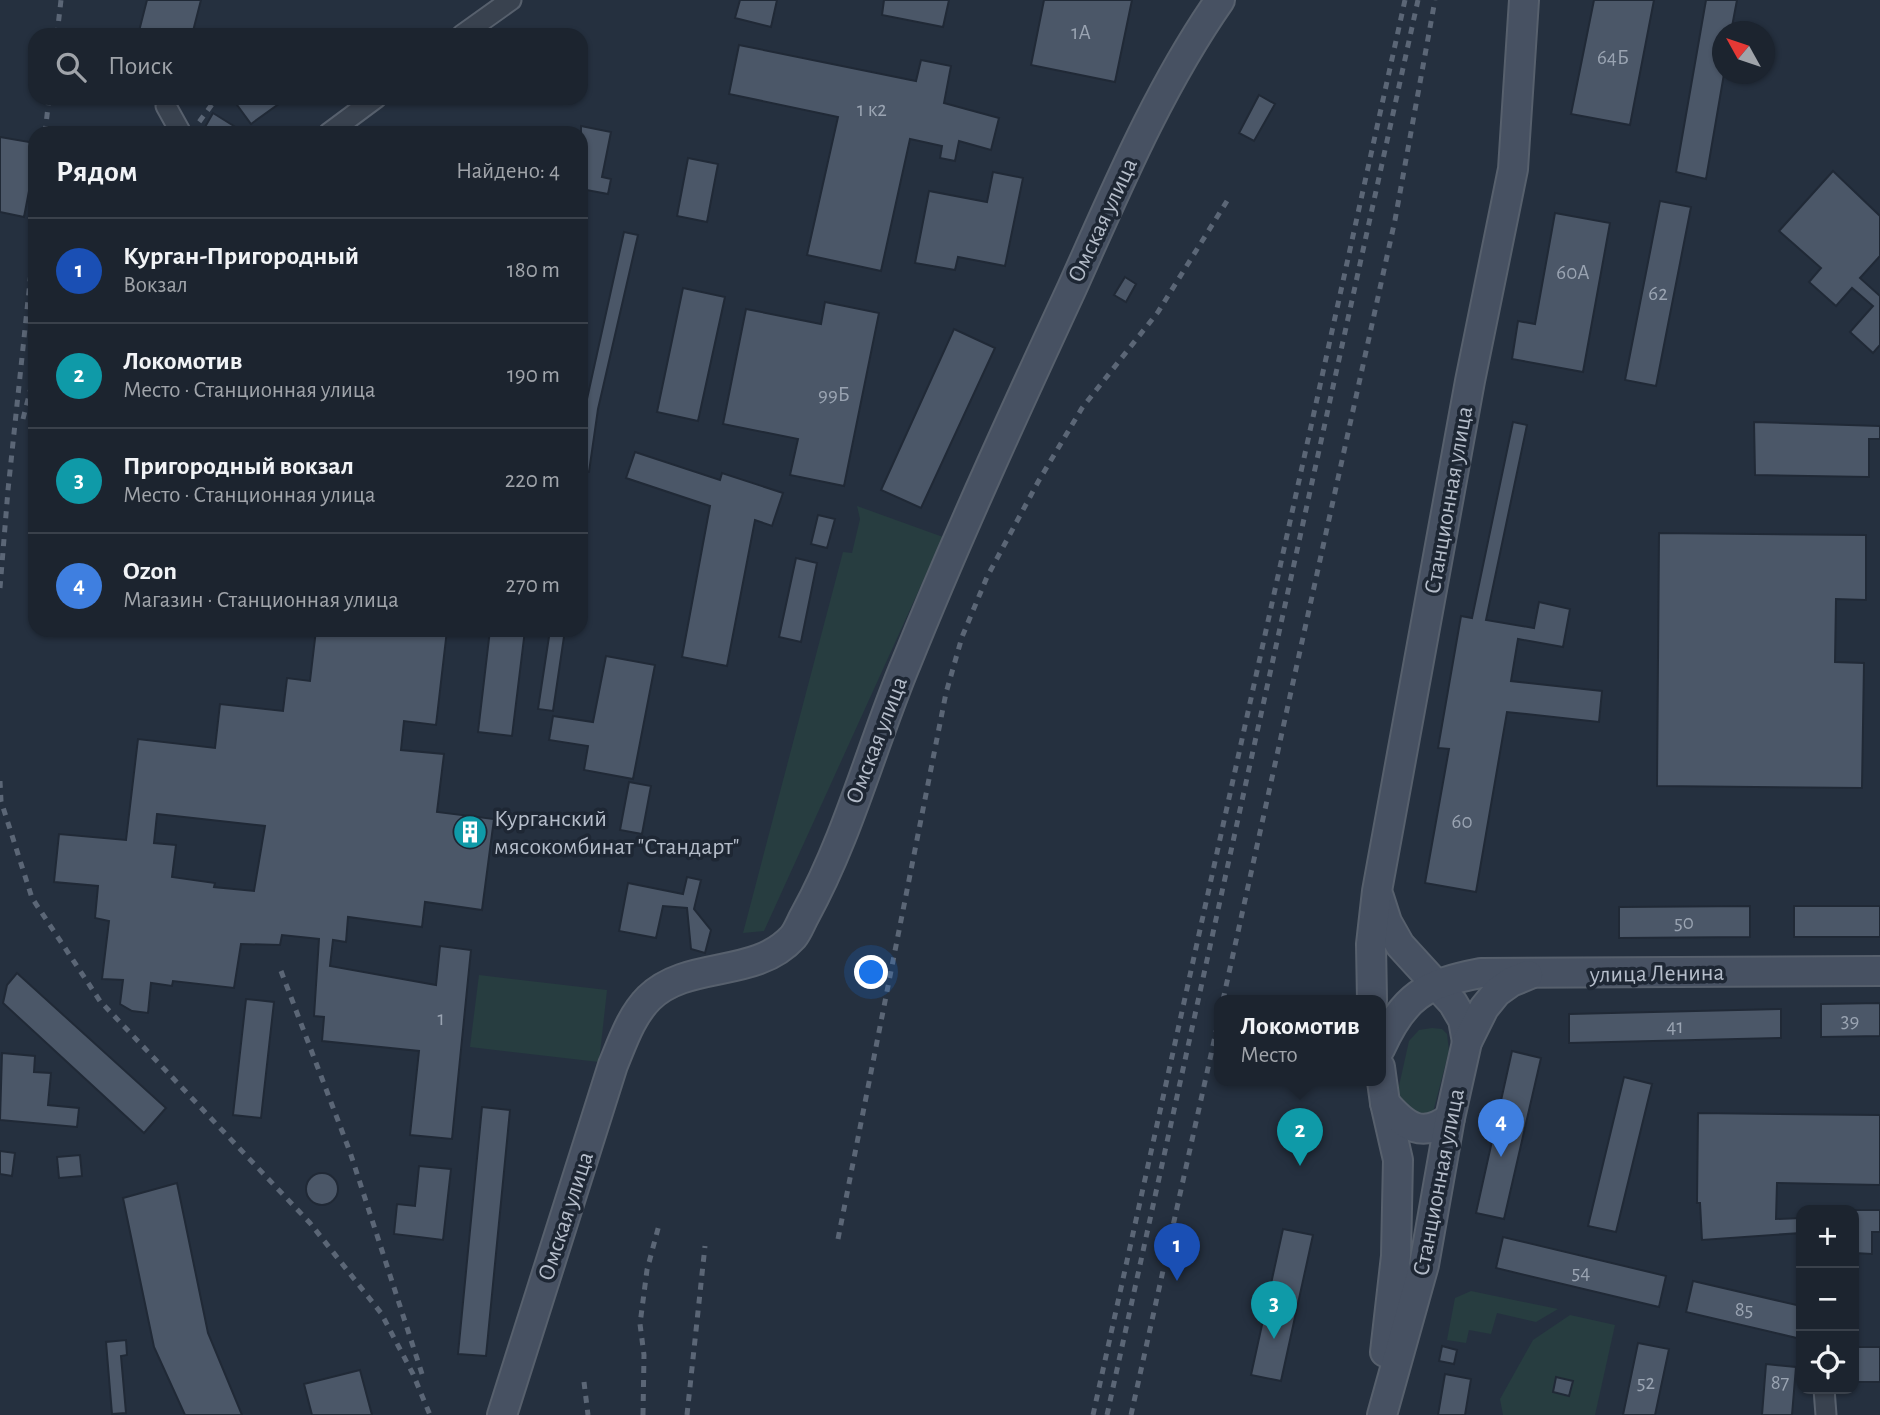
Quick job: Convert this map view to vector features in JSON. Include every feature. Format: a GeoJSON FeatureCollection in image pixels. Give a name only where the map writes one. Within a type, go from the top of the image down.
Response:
{"type":"FeatureCollection","features":[{"type":"Feature","properties":{"kind":"main road","name":"Омская улица"},"geometry":{"type":"LineString","coordinates":[[502,1415],[613,1065],[630,1024],[649,998],[673,981],[749,963],[775,953],[794,935],[821,887],[906,661],[1052,331],[1142,135],[1193,40],[1220,0]]}},
{"type":"Feature","properties":{"kind":"main road","name":"Станционная улица"},"geometry":{"type":"LineString","coordinates":[[1372,995],[1371,944],[1377,891],[1470,381],[1513,169],[1524,0]]}},
{"type":"Feature","properties":{"kind":"main road"},"geometry":{"type":"LineString","coordinates":[[1377,891],[1387,922],[1400,945],[1453,1003],[1463,1020],[1467,1042]]}},
{"type":"Feature","properties":{"kind":"main road","name":"улица Ленина"},"geometry":{"type":"LineString","coordinates":[[1386,1037],[1403,1009],[1418,993],[1436,984],[1481,974],[1880,971]]}},
{"type":"Feature","properties":{"kind":"main road","name":"Станционная улица"},"geometry":{"type":"LineString","coordinates":[[1380,1415],[1424,1265],[1450,1118],[1467,1042],[1484,1008],[1497,992],[1511,982],[1531,974]]}},
{"type":"Feature","properties":{"kind":"main road","name":"Станционная улица"},"geometry":{"type":"LineString","coordinates":[[1380,1415],[1396,1256],[1398,1160],[1383,1086]]}},
{"type":"Feature","properties":{"kind":"main road"},"geometry":{"type":"LineString","coordinates":[[1385,1103],[1399,1119],[1424,1130],[1437,1128],[1450,1118]]}},
{"type":"Feature","properties":{"kind":"street"},"geometry":{"type":"LineString","coordinates":[[473,28],[511,0]]}},
{"type":"Feature","properties":{"kind":"street"},"geometry":{"type":"LineString","coordinates":[[338,126],[367,105]]}},
{"type":"Feature","properties":{"kind":"street"},"geometry":{"type":"LineString","coordinates":[[166,106],[177,126]]}},
{"type":"Feature","properties":{"kind":"street"},"geometry":{"type":"LineString","coordinates":[[1824,1394],[1826,1415]]}},
{"type":"Feature","properties":{"kind":"green space"},"geometry":{"type":"Polygon","coordinates":[[[857,506],[943,537],[764,931],[743,933],[843,552],[852,553],[860,519],[857,506]]]}},
{"type":"Feature","properties":{"kind":"green space"},"geometry":{"type":"Polygon","coordinates":[[[479,975],[607,990],[599,1062],[470,1047],[479,975]]]}},
{"type":"Feature","properties":{"kind":"green space"},"geometry":{"type":"Polygon","coordinates":[[[1442,1029],[1447,1034],[1449,1051],[1433,1112],[1423,1121],[1395,1104],[1409,1041],[1419,1030],[1442,1029]]]}},
{"type":"Feature","properties":{"kind":"green space"},"geometry":{"type":"Polygon","coordinates":[[[1471,1291],[1558,1309],[1536,1322],[1497,1313],[1491,1334],[1469,1330],[1466,1343],[1447,1340],[1455,1298],[1471,1291]]]}},
{"type":"Feature","properties":{"kind":"green space"},"geometry":{"type":"Polygon","coordinates":[[[1570,1315],[1615,1325],[1595,1415],[1503,1415],[1500,1399],[1533,1340],[1570,1315]]]}},
{"type":"Feature","properties":{"kind":"building"},"geometry":{"type":"Polygon","coordinates":[[[147,0],[201,0],[194,28],[140,28],[147,0]]]}},
{"type":"Feature","properties":{"kind":"building"},"geometry":{"type":"Polygon","coordinates":[[[740,0],[777,0],[771,27],[735,18],[740,0]]]}},
{"type":"Feature","properties":{"kind":"building"},"geometry":{"type":"Polygon","coordinates":[[[884,0],[949,0],[943,27],[882,15],[884,0]]]}},
{"type":"Feature","properties":{"kind":"building"},"geometry":{"type":"Polygon","coordinates":[[[1044,0],[1132,0],[1115,82],[1031,65],[1044,0]]]}},
{"type":"Feature","properties":{"kind":"building"},"geometry":{"type":"Polygon","coordinates":[[[1594,0],[1654,0],[1630,125],[1571,114],[1594,0]]]}},
{"type":"Feature","properties":{"kind":"building"},"geometry":{"type":"Polygon","coordinates":[[[1706,0],[1737,0],[1733,21],[1712,21],[1712,84],[1722,84],[1706,179],[1676,172],[1706,0]]]}},
{"type":"Feature","properties":{"kind":"building"},"geometry":{"type":"Polygon","coordinates":[[[739,45],[916,81],[921,60],[951,66],[944,103],[999,118],[991,150],[959,141],[955,161],[940,158],[942,146],[910,139],[881,271],[807,255],[838,117],[729,94],[739,45]]]}},
{"type":"Feature","properties":{"kind":"building"},"geometry":{"type":"Polygon","coordinates":[[[1259,95],[1275,104],[1254,141],[1239,133],[1259,95]]]}},
{"type":"Feature","properties":{"kind":"building"},"geometry":{"type":"Polygon","coordinates":[[[237,105],[277,105],[251,124],[237,105]]]}},
{"type":"Feature","properties":{"kind":"building"},"geometry":{"type":"Polygon","coordinates":[[[213,113],[234,126],[206,126],[213,113]]]}},
{"type":"Feature","properties":{"kind":"building"},"geometry":{"type":"Polygon","coordinates":[[[588,127],[611,132],[602,177],[611,179],[608,194],[588,190],[588,127]]]}},
{"type":"Feature","properties":{"kind":"building"},"geometry":{"type":"Polygon","coordinates":[[[0,137],[28,142],[28,196],[24,217],[0,212],[0,137]]]}},
{"type":"Feature","properties":{"kind":"building"},"geometry":{"type":"Polygon","coordinates":[[[688,158],[718,164],[707,222],[677,216],[688,158]]]}},
{"type":"Feature","properties":{"kind":"building"},"geometry":{"type":"Polygon","coordinates":[[[1833,171],[1880,216],[1880,256],[1860,278],[1880,296],[1880,345],[1873,353],[1850,332],[1873,306],[1852,288],[1836,306],[1809,282],[1821,268],[1779,231],[1833,171]]]}},
{"type":"Feature","properties":{"kind":"building"},"geometry":{"type":"Polygon","coordinates":[[[993,172],[1023,178],[1005,266],[958,257],[955,270],[915,263],[929,191],[987,202],[993,172]]]}},
{"type":"Feature","properties":{"kind":"building"},"geometry":{"type":"Polygon","coordinates":[[[1660,201],[1691,207],[1656,386],[1625,380],[1660,201]]]}},
{"type":"Feature","properties":{"kind":"building"},"geometry":{"type":"Polygon","coordinates":[[[1555,213],[1610,223],[1583,372],[1512,359],[1518,321],[1535,324],[1555,213]]]}},
{"type":"Feature","properties":{"kind":"building"},"geometry":{"type":"Polygon","coordinates":[[[624,232],[638,235],[598,409],[589,472],[588,394],[624,232]]]}},
{"type":"Feature","properties":{"kind":"building"},"geometry":{"type":"Polygon","coordinates":[[[1125,277],[1136,284],[1126,302],[1114,295],[1125,277]]]}},
{"type":"Feature","properties":{"kind":"building"},"geometry":{"type":"Polygon","coordinates":[[[683,288],[725,297],[698,421],[657,412],[683,288]]]}},
{"type":"Feature","properties":{"kind":"building"},"geometry":{"type":"Polygon","coordinates":[[[825,302],[879,313],[844,486],[790,475],[798,439],[723,424],[746,309],[821,324],[825,302]]]}},
{"type":"Feature","properties":{"kind":"building"},"geometry":{"type":"Polygon","coordinates":[[[954,329],[995,348],[921,508],[881,490],[954,329]]]}},
{"type":"Feature","properties":{"kind":"building"},"geometry":{"type":"Polygon","coordinates":[[[1513,422],[1527,425],[1486,620],[1534,628],[1539,602],[1570,609],[1563,647],[1518,639],[1511,681],[1602,691],[1599,722],[1507,712],[1476,892],[1425,883],[1449,749],[1438,748],[1461,616],[1472,618],[1513,422]]]}},
{"type":"Feature","properties":{"kind":"building"},"geometry":{"type":"Polygon","coordinates":[[[1754,422],[1880,426],[1880,439],[1869,439],[1869,477],[1755,475],[1754,422]]]}},
{"type":"Feature","properties":{"kind":"building"},"geometry":{"type":"Polygon","coordinates":[[[635,452],[720,480],[722,473],[783,493],[772,526],[755,520],[727,666],[682,657],[710,506],[626,478],[635,452]]]}},
{"type":"Feature","properties":{"kind":"building"},"geometry":{"type":"Polygon","coordinates":[[[818,515],[835,519],[827,548],[811,544],[818,515]]]}},
{"type":"Feature","properties":{"kind":"building"},"geometry":{"type":"Polygon","coordinates":[[[1659,533],[1866,535],[1866,600],[1836,599],[1835,662],[1864,663],[1862,788],[1657,786],[1659,533]]]}},
{"type":"Feature","properties":{"kind":"building"},"geometry":{"type":"Polygon","coordinates":[[[796,558],[817,563],[801,642],[779,637],[796,558]]]}},
{"type":"Feature","properties":{"kind":"building"},"geometry":{"type":"Polygon","coordinates":[[[315,637],[446,637],[436,725],[404,721],[401,750],[444,754],[437,812],[494,819],[482,910],[425,902],[422,927],[348,917],[346,942],[333,940],[330,966],[436,985],[440,946],[471,950],[452,1139],[410,1135],[419,1051],[322,1041],[324,1017],[314,1016],[319,939],[282,935],[280,945],[241,944],[234,988],[173,981],[172,986],[151,983],[148,1013],[132,1011],[120,1004],[123,980],[102,979],[109,921],[95,918],[98,886],[54,882],[59,834],[126,840],[138,739],[215,748],[220,704],[283,711],[287,678],[310,681],[315,637]],[[157,814],[154,843],[176,845],[172,877],[215,883],[214,887],[254,891],[265,826],[157,814]]]}},
{"type":"Feature","properties":{"kind":"building"},"geometry":{"type":"Polygon","coordinates":[[[489,637],[524,637],[512,736],[478,732],[489,637]]]}},
{"type":"Feature","properties":{"kind":"building"},"geometry":{"type":"Polygon","coordinates":[[[549,637],[564,637],[553,711],[538,709],[549,637]]]}},
{"type":"Feature","properties":{"kind":"building"},"geometry":{"type":"Polygon","coordinates":[[[606,656],[655,665],[633,779],[584,770],[588,746],[549,740],[553,716],[593,722],[606,656]]]}},
{"type":"Feature","properties":{"kind":"building"},"geometry":{"type":"Polygon","coordinates":[[[629,782],[651,786],[642,834],[620,830],[629,782]]]}},
{"type":"Feature","properties":{"kind":"building"},"geometry":{"type":"Polygon","coordinates":[[[687,877],[701,880],[694,909],[711,930],[705,953],[691,949],[687,908],[663,906],[656,938],[619,931],[628,883],[683,894],[687,877]]]}},
{"type":"Feature","properties":{"kind":"building"},"geometry":{"type":"Polygon","coordinates":[[[1750,906],[1750,937],[1619,938],[1619,907],[1750,906]]]}},
{"type":"Feature","properties":{"kind":"building"},"geometry":{"type":"Polygon","coordinates":[[[1794,906],[1880,906],[1880,937],[1794,937],[1794,906]]]}},
{"type":"Feature","properties":{"kind":"building"},"geometry":{"type":"Polygon","coordinates":[[[17,973],[166,1108],[144,1133],[3,1003],[7,985],[17,973]]]}},
{"type":"Feature","properties":{"kind":"building"},"geometry":{"type":"Polygon","coordinates":[[[246,999],[274,1002],[261,1118],[233,1115],[246,999]]]}},
{"type":"Feature","properties":{"kind":"building"},"geometry":{"type":"Polygon","coordinates":[[[1880,1003],[1880,1036],[1821,1037],[1821,1004],[1880,1003]]]}},
{"type":"Feature","properties":{"kind":"building"},"geometry":{"type":"Polygon","coordinates":[[[1781,1009],[1781,1038],[1569,1043],[1569,1014],[1781,1009]]]}},
{"type":"Feature","properties":{"kind":"building"},"geometry":{"type":"Polygon","coordinates":[[[1512,1051],[1541,1058],[1504,1219],[1476,1213],[1512,1051]]]}},
{"type":"Feature","properties":{"kind":"building"},"geometry":{"type":"Polygon","coordinates":[[[2,1053],[35,1056],[34,1072],[51,1073],[48,1105],[79,1108],[77,1127],[0,1120],[2,1053]]]}},
{"type":"Feature","properties":{"kind":"building"},"geometry":{"type":"Polygon","coordinates":[[[1624,1077],[1652,1084],[1616,1232],[1588,1226],[1624,1077]]]}},
{"type":"Feature","properties":{"kind":"building"},"geometry":{"type":"Polygon","coordinates":[[[482,1107],[510,1110],[486,1356],[458,1354],[482,1107]]]}},
{"type":"Feature","properties":{"kind":"building"},"geometry":{"type":"Polygon","coordinates":[[[1698,1113],[1880,1115],[1880,1185],[1777,1183],[1776,1219],[1796,1218],[1796,1233],[1702,1240],[1700,1203],[1697,1203],[1698,1113]]]}},
{"type":"Feature","properties":{"kind":"building"},"geometry":{"type":"Polygon","coordinates":[[[0,1151],[15,1153],[12,1176],[0,1174],[0,1151]]]}},
{"type":"Feature","properties":{"kind":"building"},"geometry":{"type":"Polygon","coordinates":[[[80,1155],[82,1176],[59,1178],[57,1157],[80,1155]]]}},
{"type":"Feature","properties":{"kind":"building"},"geometry":{"type":"Polygon","coordinates":[[[419,1166],[451,1169],[443,1240],[394,1234],[397,1204],[415,1206],[419,1166]]]}},
{"type":"Feature","properties":{"kind":"building"},"geometry":{"type":"Polygon","coordinates":[[[322,1173],[333,1178],[338,1189],[333,1200],[322,1205],[311,1200],[306,1189],[311,1178],[322,1173]]]}},
{"type":"Feature","properties":{"kind":"building"},"geometry":{"type":"Polygon","coordinates":[[[177,1183],[208,1333],[242,1415],[185,1415],[154,1347],[123,1198],[177,1183]]]}},
{"type":"Feature","properties":{"kind":"building"},"geometry":{"type":"Polygon","coordinates":[[[1859,1210],[1880,1210],[1880,1232],[1872,1232],[1872,1254],[1859,1253],[1859,1210]]]}},
{"type":"Feature","properties":{"kind":"building"},"geometry":{"type":"Polygon","coordinates":[[[1283,1229],[1313,1235],[1281,1381],[1251,1375],[1283,1229]]]}},
{"type":"Feature","properties":{"kind":"building"},"geometry":{"type":"Polygon","coordinates":[[[1503,1237],[1666,1276],[1659,1307],[1496,1268],[1503,1237]]]}},
{"type":"Feature","properties":{"kind":"building"},"geometry":{"type":"Polygon","coordinates":[[[1693,1281],[1796,1305],[1796,1338],[1686,1312],[1693,1281]]]}},
{"type":"Feature","properties":{"kind":"building"},"geometry":{"type":"Polygon","coordinates":[[[126,1340],[127,1355],[121,1356],[126,1413],[112,1414],[106,1342],[126,1340]]]}},
{"type":"Feature","properties":{"kind":"building"},"geometry":{"type":"Polygon","coordinates":[[[1638,1343],[1669,1349],[1655,1415],[1623,1415],[1638,1343]]]}},
{"type":"Feature","properties":{"kind":"building"},"geometry":{"type":"Polygon","coordinates":[[[1442,1346],[1457,1350],[1454,1364],[1439,1361],[1442,1346]]]}},
{"type":"Feature","properties":{"kind":"building"},"geometry":{"type":"Polygon","coordinates":[[[1859,1347],[1880,1347],[1880,1382],[1859,1382],[1859,1347]]]}},
{"type":"Feature","properties":{"kind":"building"},"geometry":{"type":"Polygon","coordinates":[[[1766,1364],[1796,1367],[1792,1415],[1762,1415],[1766,1364]]]}},
{"type":"Feature","properties":{"kind":"building"},"geometry":{"type":"Polygon","coordinates":[[[360,1370],[372,1415],[312,1415],[304,1384],[360,1370]]]}},
{"type":"Feature","properties":{"kind":"building"},"geometry":{"type":"Polygon","coordinates":[[[1445,1374],[1471,1379],[1465,1415],[1438,1415],[1445,1374]]]}},
{"type":"Feature","properties":{"kind":"building"},"geometry":{"type":"Polygon","coordinates":[[[1556,1377],[1573,1381],[1569,1396],[1553,1392],[1556,1377]]]}},
{"type":"Feature","properties":{"kind":"railway"},"geometry":{"type":"LineString","coordinates":[[58,28],[61,0]]}},
{"type":"Feature","properties":{"kind":"railway"},"geometry":{"type":"LineString","coordinates":[[1093,1415],[1405,0]]}},
{"type":"Feature","properties":{"kind":"railway"},"geometry":{"type":"LineString","coordinates":[[1107,1415],[1418,0]]}},
{"type":"Feature","properties":{"kind":"railway"},"geometry":{"type":"LineString","coordinates":[[1224,995],[1395,220],[1435,0]]}},
{"type":"Feature","properties":{"kind":"railway"},"geometry":{"type":"LineString","coordinates":[[46,126],[48,105]]}},
{"type":"Feature","properties":{"kind":"railway"},"geometry":{"type":"LineString","coordinates":[[196,126],[212,105]]}},
{"type":"Feature","properties":{"kind":"railway"},"geometry":{"type":"LineString","coordinates":[[838,1239],[946,693],[962,637],[987,577],[1082,408],[1158,312],[1227,201]]}},
{"type":"Feature","properties":{"kind":"railway"},"geometry":{"type":"LineString","coordinates":[[0,588],[28,300]]}},
{"type":"Feature","properties":{"kind":"railway"},"geometry":{"type":"LineString","coordinates":[[23,419],[28,399]]}},
{"type":"Feature","properties":{"kind":"railway"},"geometry":{"type":"LineString","coordinates":[[0,781],[1,801],[32,898],[100,1001],[310,1223],[381,1313],[413,1374],[430,1415]]}},
{"type":"Feature","properties":{"kind":"railway"},"geometry":{"type":"LineString","coordinates":[[281,971],[350,1152],[424,1380]]}},
{"type":"Feature","properties":{"kind":"railway"},"geometry":{"type":"LineString","coordinates":[[1131,1415],[1214,1041]]}},
{"type":"Feature","properties":{"kind":"railway"},"geometry":{"type":"LineString","coordinates":[[643,1415],[644,1355],[640,1324],[647,1270],[659,1225]]}},
{"type":"Feature","properties":{"kind":"railway"},"geometry":{"type":"LineString","coordinates":[[687,1415],[705,1246]]}},
{"type":"Feature","properties":{"kind":"railway"},"geometry":{"type":"LineString","coordinates":[[584,1382],[588,1415]]}},
{"type":"Feature","properties":{"kind":"place","name":"Курганский мясокомбинат \"Стандарт\""},"geometry":{"type":"Point","coordinates":[470,832]}},
{"type":"Feature","properties":{"kind":"place","name":"Ozon"},"geometry":{"type":"Point","coordinates":[1501,1157]}},
{"type":"Feature","properties":{"kind":"place","name":"Локомотив"},"geometry":{"type":"Point","coordinates":[1300,1166]}},
{"type":"Feature","properties":{"kind":"place","name":"Курган-Пригородный"},"geometry":{"type":"Point","coordinates":[1177,1281]}},
{"type":"Feature","properties":{"kind":"place","name":"Пригородный вокзал"},"geometry":{"type":"Point","coordinates":[1274,1339]}}]}
